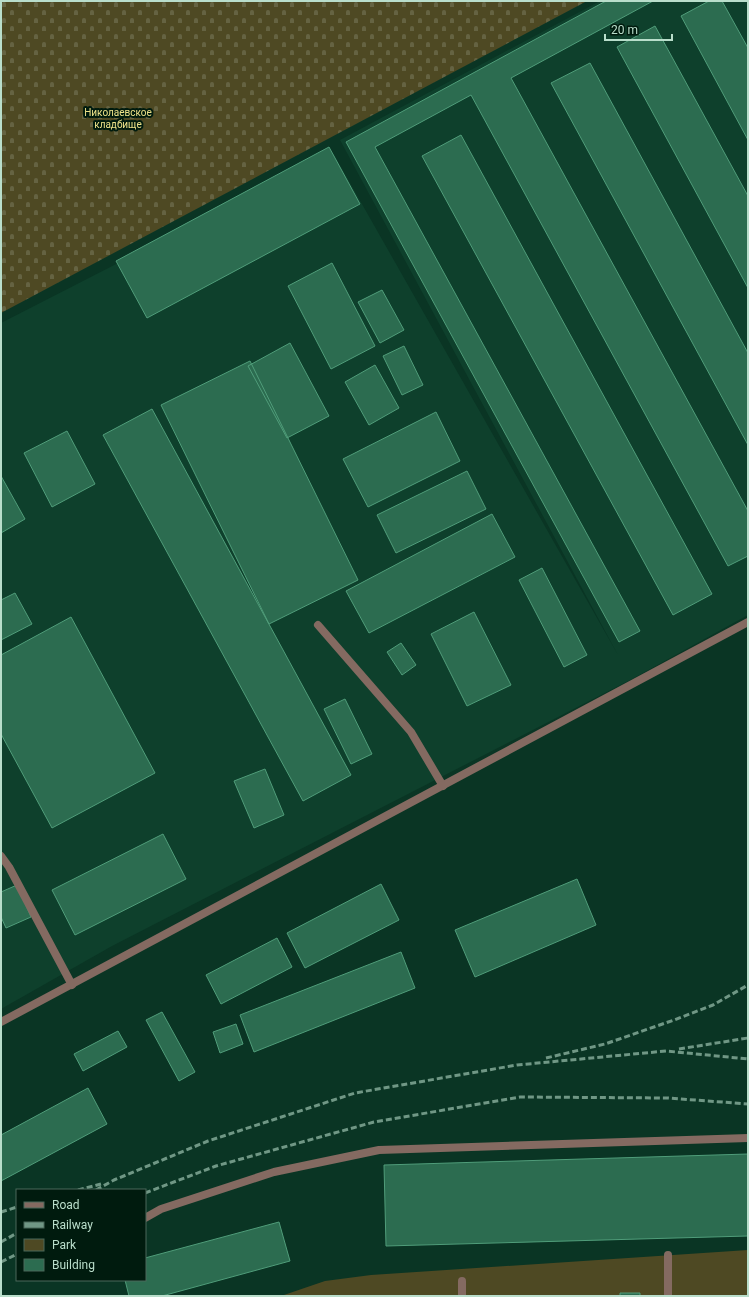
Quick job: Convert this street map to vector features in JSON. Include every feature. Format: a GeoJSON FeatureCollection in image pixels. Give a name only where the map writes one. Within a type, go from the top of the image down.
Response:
{"type":"FeatureCollection","features":[{"type":"Feature","properties":{"kind":"street"},"geometry":{"type":"LineString","coordinates":[[1,1022],[748,622]]}},
{"type":"Feature","properties":{"kind":"street"},"geometry":{"type":"LineString","coordinates":[[318,626],[411,732],[443,786]]}},
{"type":"Feature","properties":{"kind":"street"},"geometry":{"type":"LineString","coordinates":[[1,856],[9,868],[72,985]]}},
{"type":"Feature","properties":{"kind":"street"},"geometry":{"type":"LineString","coordinates":[[146,1217],[161,1209],[274,1172],[379,1150],[748,1138]]}},
{"type":"Feature","properties":{"kind":"street"},"geometry":{"type":"LineString","coordinates":[[668,1255],[668,1296]]}},
{"type":"Feature","properties":{"kind":"street"},"geometry":{"type":"LineString","coordinates":[[462,1281],[462,1296]]}},
{"type":"Feature","properties":{"kind":"shaded area"},"geometry":{"type":"Polygon","coordinates":[[[600,1],[748,1],[748,615],[632,679],[112,946],[1,1009],[1,323],[333,153],[618,655],[340,140],[600,1]]]}},
{"type":"Feature","properties":{"kind":"green space","name":"Николаевское кладбище"},"geometry":{"type":"Polygon","coordinates":[[[1,1],[587,1],[1,313],[1,1]]]}},
{"type":"Feature","properties":{"kind":"green space"},"geometry":{"type":"Polygon","coordinates":[[[748,1250],[748,1296],[281,1296],[325,1281],[371,1275],[748,1250]]]}},
{"type":"Feature","properties":{"kind":"building"},"geometry":{"type":"Polygon","coordinates":[[[606,1],[653,1],[511,78],[748,511],[748,556],[728,566],[471,95],[375,147],[640,631],[619,642],[346,142],[606,1]]]}},
{"type":"Feature","properties":{"kind":"building"},"geometry":{"type":"Polygon","coordinates":[[[709,1],[722,1],[748,48],[748,140],[681,16],[709,1]]]}},
{"type":"Feature","properties":{"kind":"building"},"geometry":{"type":"Polygon","coordinates":[[[655,26],[748,196],[748,288],[617,47],[655,26]]]}},
{"type":"Feature","properties":{"kind":"building"},"geometry":{"type":"Polygon","coordinates":[[[590,63],[748,353],[748,445],[551,83],[590,63]]]}},
{"type":"Feature","properties":{"kind":"building"},"geometry":{"type":"Polygon","coordinates":[[[461,135],[712,594],[673,615],[422,156],[461,135]]]}},
{"type":"Feature","properties":{"kind":"building"},"geometry":{"type":"Polygon","coordinates":[[[329,147],[360,204],[147,318],[116,261],[329,147]]]}},
{"type":"Feature","properties":{"kind":"building"},"geometry":{"type":"Polygon","coordinates":[[[332,263],[375,346],[331,369],[288,286],[332,263]]]}},
{"type":"Feature","properties":{"kind":"building"},"geometry":{"type":"Polygon","coordinates":[[[382,290],[404,330],[380,343],[358,302],[382,290]]]}},
{"type":"Feature","properties":{"kind":"building"},"geometry":{"type":"Polygon","coordinates":[[[290,343],[329,416],[287,438],[248,366],[290,343]]]}},
{"type":"Feature","properties":{"kind":"building"},"geometry":{"type":"Polygon","coordinates":[[[404,346],[423,385],[402,395],[383,356],[404,346]]]}},
{"type":"Feature","properties":{"kind":"building"},"geometry":{"type":"Polygon","coordinates":[[[250,361],[358,580],[269,624],[161,405],[250,361]]]}},
{"type":"Feature","properties":{"kind":"building"},"geometry":{"type":"Polygon","coordinates":[[[375,365],[399,408],[369,425],[345,382],[375,365]]]}},
{"type":"Feature","properties":{"kind":"building"},"geometry":{"type":"Polygon","coordinates":[[[152,409],[351,775],[303,801],[103,435],[152,409]]]}},
{"type":"Feature","properties":{"kind":"building"},"geometry":{"type":"Polygon","coordinates":[[[436,412],[460,461],[368,507],[343,459],[436,412]]]}},
{"type":"Feature","properties":{"kind":"building"},"geometry":{"type":"Polygon","coordinates":[[[67,431],[95,484],[52,507],[24,453],[67,431]]]}},
{"type":"Feature","properties":{"kind":"building"},"geometry":{"type":"Polygon","coordinates":[[[467,471],[486,509],[396,553],[377,515],[467,471]]]}},
{"type":"Feature","properties":{"kind":"building"},"geometry":{"type":"Polygon","coordinates":[[[1,476],[25,519],[1,533],[1,476]]]}},
{"type":"Feature","properties":{"kind":"building"},"geometry":{"type":"Polygon","coordinates":[[[492,514],[515,557],[369,633],[346,591],[492,514]]]}},
{"type":"Feature","properties":{"kind":"building"},"geometry":{"type":"Polygon","coordinates":[[[542,568],[587,655],[564,667],[519,580],[542,568]]]}},
{"type":"Feature","properties":{"kind":"building"},"geometry":{"type":"Polygon","coordinates":[[[15,593],[32,624],[1,640],[1,600],[15,593]]]}},
{"type":"Feature","properties":{"kind":"building"},"geometry":{"type":"Polygon","coordinates":[[[474,612],[511,685],[467,706],[431,634],[474,612]]]}},
{"type":"Feature","properties":{"kind":"building"},"geometry":{"type":"Polygon","coordinates":[[[71,617],[155,773],[52,828],[1,734],[1,655],[71,617]]]}},
{"type":"Feature","properties":{"kind":"building"},"geometry":{"type":"Polygon","coordinates":[[[401,643],[416,665],[402,675],[387,652],[401,643]]]}},
{"type":"Feature","properties":{"kind":"building"},"geometry":{"type":"Polygon","coordinates":[[[345,699],[372,754],[351,764],[324,709],[345,699]]]}},
{"type":"Feature","properties":{"kind":"building"},"geometry":{"type":"Polygon","coordinates":[[[265,769],[284,815],[254,828],[234,781],[265,769]]]}},
{"type":"Feature","properties":{"kind":"building"},"geometry":{"type":"Polygon","coordinates":[[[163,834],[186,879],[75,935],[52,890],[163,834]]]}},
{"type":"Feature","properties":{"kind":"building"},"geometry":{"type":"Polygon","coordinates":[[[577,879],[596,925],[475,977],[455,930],[577,879]]]}},
{"type":"Feature","properties":{"kind":"building"},"geometry":{"type":"Polygon","coordinates":[[[381,884],[399,920],[305,968],[287,933],[381,884]]]}},
{"type":"Feature","properties":{"kind":"building"},"geometry":{"type":"Polygon","coordinates":[[[17,885],[31,917],[6,928],[1,917],[1,892],[17,885]]]}},
{"type":"Feature","properties":{"kind":"building"},"geometry":{"type":"Polygon","coordinates":[[[277,938],[292,967],[221,1004],[206,975],[277,938]]]}},
{"type":"Feature","properties":{"kind":"building"},"geometry":{"type":"Polygon","coordinates":[[[401,952],[415,988],[254,1052],[240,1015],[401,952]]]}},
{"type":"Feature","properties":{"kind":"building"},"geometry":{"type":"Polygon","coordinates":[[[162,1012],[195,1072],[179,1081],[146,1020],[162,1012]]]}},
{"type":"Feature","properties":{"kind":"building"},"geometry":{"type":"Polygon","coordinates":[[[236,1024],[243,1044],[220,1053],[213,1032],[236,1024]]]}},
{"type":"Feature","properties":{"kind":"building"},"geometry":{"type":"Polygon","coordinates":[[[118,1031],[127,1047],[83,1071],[74,1054],[118,1031]]]}},
{"type":"Feature","properties":{"kind":"building"},"geometry":{"type":"Polygon","coordinates":[[[88,1088],[107,1124],[1,1181],[1,1135],[88,1088]]]}},
{"type":"Feature","properties":{"kind":"building"},"geometry":{"type":"Polygon","coordinates":[[[748,1154],[748,1236],[386,1246],[384,1165],[748,1154]]]}},
{"type":"Feature","properties":{"kind":"building"},"geometry":{"type":"Polygon","coordinates":[[[279,1222],[290,1261],[162,1296],[129,1296],[125,1281],[146,1281],[146,1258],[279,1222]]]}},
{"type":"Feature","properties":{"kind":"building"},"geometry":{"type":"Polygon","coordinates":[[[620,1293],[640,1293],[640,1296],[620,1296],[620,1293]]]}},
{"type":"Feature","properties":{"kind":"railway"},"geometry":{"type":"LineString","coordinates":[[546,1058],[605,1044],[674,1020],[713,1005],[748,985]]}},
{"type":"Feature","properties":{"kind":"railway"},"geometry":{"type":"LineString","coordinates":[[679,1049],[748,1038]]}},
{"type":"Feature","properties":{"kind":"railway"},"geometry":{"type":"LineString","coordinates":[[98,1189],[114,1180],[208,1141],[355,1093],[517,1065],[666,1051],[748,1059]]}},
{"type":"Feature","properties":{"kind":"railway"},"geometry":{"type":"LineString","coordinates":[[146,1193],[216,1166],[374,1122],[520,1097],[668,1098],[748,1104]]}},
{"type":"Feature","properties":{"kind":"railway"},"geometry":{"type":"LineString","coordinates":[[82,1189],[101,1184]]}},
{"type":"Feature","properties":{"kind":"railway"},"geometry":{"type":"LineString","coordinates":[[1,1212],[16,1207]]}},
{"type":"Feature","properties":{"kind":"railway"},"geometry":{"type":"LineString","coordinates":[[1,1242],[16,1234]]}},
{"type":"Feature","properties":{"kind":"railway"},"geometry":{"type":"LineString","coordinates":[[1,1262],[16,1254]]}}]}
